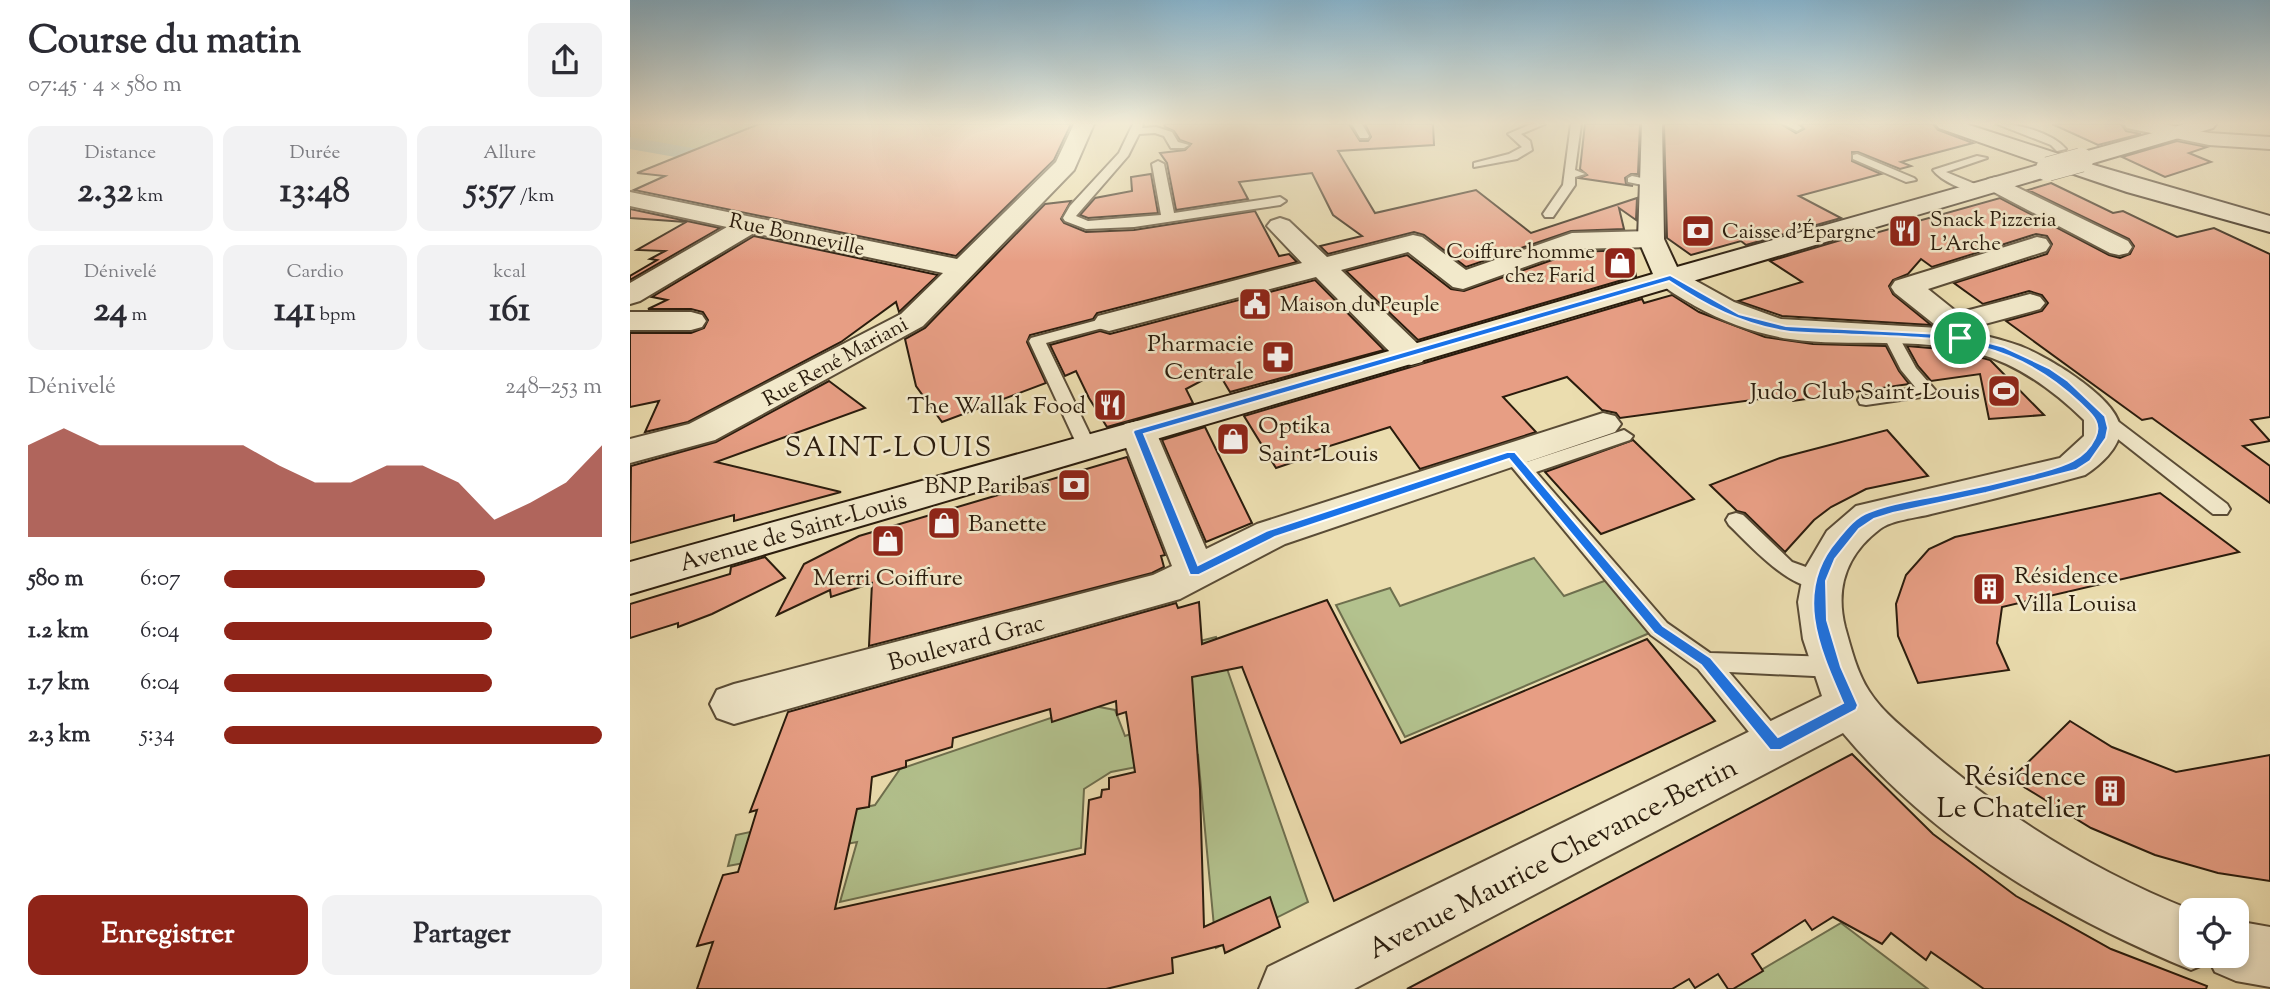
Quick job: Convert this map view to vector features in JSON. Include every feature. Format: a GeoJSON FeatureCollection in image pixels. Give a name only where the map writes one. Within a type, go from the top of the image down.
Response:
{"type":"FeatureCollection","features":[{"type":"Feature","properties":{"kind":"street","name":"Rue René Mariani"},"geometry":{"type":"LineString","coordinates":[[630,452],[702,432],[912,320],[1062,170]]}},
{"type":"Feature","properties":{"kind":"street"},"geometry":{"type":"LineString","coordinates":[[1644,170],[1642,181],[1651,239],[1660,263],[1670,278],[1700,298],[1736,316],[1786,329],[1890,333],[1957,330],[2030,303]]}},
{"type":"Feature","properties":{"kind":"street","name":"Avenue de Saint-Louis"},"geometry":{"type":"LineString","coordinates":[[630,578],[1411,355],[2037,170]]}},
{"type":"Feature","properties":{"kind":"street"},"geometry":{"type":"LineString","coordinates":[[2083,170],[2270,224]]}},
{"type":"Feature","properties":{"kind":"street"},"geometry":{"type":"LineString","coordinates":[[2111,170],[2270,212]]}},
{"type":"Feature","properties":{"kind":"street"},"geometry":{"type":"LineString","coordinates":[[1986,187],[2119,247]]}},
{"type":"Feature","properties":{"kind":"street","name":"Rue Bonneville"},"geometry":{"type":"LineString","coordinates":[[642,201],[964,269]]}},
{"type":"Feature","properties":{"kind":"street"},"geometry":{"type":"LineString","coordinates":[[630,218],[642,201]]}},
{"type":"Feature","properties":{"kind":"street"},"geometry":{"type":"LineString","coordinates":[[1276,210],[1323,266],[1411,355]]}},
{"type":"Feature","properties":{"kind":"street"},"geometry":{"type":"LineString","coordinates":[[630,295],[751,224]]}},
{"type":"Feature","properties":{"kind":"street"},"geometry":{"type":"LineString","coordinates":[[1109,323],[1413,243],[1463,281],[1572,241],[1651,239]]}},
{"type":"Feature","properties":{"kind":"street"},"geometry":{"type":"LineString","coordinates":[[2037,245],[1905,288],[1957,330],[2046,370],[2065,383],[2100,416],[2103,428],[2101,438],[2087,458],[2072,467],[1870,516],[1855,526],[1829,557],[1820,581],[1820,620],[1843,686],[1881,740],[1932,789],[2022,856],[2076,888],[2179,935]]}},
{"type":"Feature","properties":{"kind":"street"},"geometry":{"type":"LineString","coordinates":[[630,321],[691,321]]}},
{"type":"Feature","properties":{"kind":"street","name":"Boulevard Grac"},"geometry":{"type":"LineString","coordinates":[[734,704],[1165,587],[1271,534],[1517,462],[1614,430]]}},
{"type":"Feature","properties":{"kind":"street"},"geometry":{"type":"LineString","coordinates":[[1138,432],[1195,572]]}},
{"type":"Feature","properties":{"kind":"street","name":"Avenue Maurice Chevance-Bertin"},"geometry":{"type":"LineString","coordinates":[[1290,989],[1776,745],[1843,686]]}},
{"type":"Feature","properties":{"kind":"street"},"geometry":{"type":"LineString","coordinates":[[2249,953],[2270,957]]}},
{"type":"Feature","properties":{"kind":"lane"},"geometry":{"type":"LineString","coordinates":[[1109,170],[1069,218],[1086,225],[1276,210]]}},
{"type":"Feature","properties":{"kind":"lane"},"geometry":{"type":"LineString","coordinates":[[1159,170],[1168,217]]}},
{"type":"Feature","properties":{"kind":"lane"},"geometry":{"type":"LineString","coordinates":[[1549,214],[1569,185],[1574,170]]}},
{"type":"Feature","properties":{"kind":"lane"},"geometry":{"type":"LineString","coordinates":[[1887,170],[1905,178],[1929,170]]}},
{"type":"Feature","properties":{"kind":"lane"},"geometry":{"type":"LineString","coordinates":[[1929,170],[1986,187]]}},
{"type":"Feature","properties":{"kind":"lane"},"geometry":{"type":"LineString","coordinates":[[1087,447],[1037,341],[1109,323]]}},
{"type":"Feature","properties":{"kind":"lane"},"geometry":{"type":"LineString","coordinates":[[1866,400],[1928,391],[1909,370],[1890,333]]}},
{"type":"Feature","properties":{"kind":"lane"},"geometry":{"type":"LineString","coordinates":[[2100,416],[2220,509]]}},
{"type":"Feature","properties":{"kind":"lane"},"geometry":{"type":"LineString","coordinates":[[1517,462],[1658,629],[1706,662],[1776,745]]}},
{"type":"Feature","properties":{"kind":"lane"},"geometry":{"type":"LineString","coordinates":[[1736,520],[1786,567],[1820,581]]}},
{"type":"Feature","properties":{"kind":"lane"},"geometry":{"type":"LineString","coordinates":[[1706,662],[1843,686]]}},
{"type":"Feature","properties":{"kind":"green space"},"geometry":{"type":"Polygon","coordinates":[[[1534,558],[1564,596],[1615,577],[1659,629],[1405,737],[1336,605],[1390,588],[1400,606],[1534,558]]]}},
{"type":"Feature","properties":{"kind":"green space"},"geometry":{"type":"Polygon","coordinates":[[[1216,637],[1308,902],[1216,948],[1198,755],[1111,772],[1084,789],[1081,848],[840,902],[857,842],[728,866],[736,835],[875,805],[900,769],[1089,705],[1115,710],[1125,736],[1194,712],[1188,644],[1216,637]]]}},
{"type":"Feature","properties":{"kind":"green space"},"geometry":{"type":"Polygon","coordinates":[[[1841,923],[1928,989],[1729,989],[1841,923]]]}},
{"type":"Feature","properties":{"kind":"building"},"geometry":{"type":"Polygon","coordinates":[[[644,170],[1044,170],[956,256],[634,190],[665,176],[637,173],[644,170]]]}},
{"type":"Feature","properties":{"kind":"building"},"geometry":{"type":"Polygon","coordinates":[[[1168,170],[1349,170],[1375,213],[1476,190],[1531,233],[1637,198],[1636,220],[1619,208],[1624,229],[1571,231],[1466,267],[1424,235],[1414,232],[1328,254],[1320,246],[1362,236],[1333,215],[1312,173],[1239,182],[1248,199],[1176,210],[1168,170]]]}},
{"type":"Feature","properties":{"kind":"building"},"geometry":{"type":"Polygon","coordinates":[[[1581,170],[1638,170],[1638,174],[1625,178],[1626,184],[1633,186],[1579,178],[1587,175],[1581,170]]]}},
{"type":"Feature","properties":{"kind":"building"},"geometry":{"type":"Polygon","coordinates":[[[1665,170],[1872,170],[1881,174],[1799,196],[1841,218],[1746,245],[1741,241],[1691,255],[1667,238],[1665,170]]]}},
{"type":"Feature","properties":{"kind":"building"},"geometry":{"type":"Polygon","coordinates":[[[2150,170],[2186,170],[2165,177],[2150,170]]]}},
{"type":"Feature","properties":{"kind":"building"},"geometry":{"type":"Polygon","coordinates":[[[1151,174],[1158,213],[1088,218],[1080,215],[1095,198],[1132,191],[1131,177],[1151,174]]]}},
{"type":"Feature","properties":{"kind":"building"},"geometry":{"type":"Polygon","coordinates":[[[2051,183],[2113,213],[2123,211],[2177,237],[2214,228],[2270,254],[2270,417],[2251,420],[2270,441],[2243,446],[2270,466],[2270,503],[2152,418],[2142,420],[2006,321],[2042,311],[2048,303],[2042,295],[2029,291],[1983,304],[1954,283],[2047,254],[2052,244],[2047,236],[2036,234],[1932,267],[1921,259],[1908,274],[1893,280],[1889,286],[1893,294],[1931,325],[1782,316],[1738,301],[1802,282],[1770,261],[2000,198],[2109,255],[2120,258],[2130,254],[2134,246],[2129,239],[2028,190],[2051,183]]]}},
{"type":"Feature","properties":{"kind":"building"},"geometry":{"type":"Polygon","coordinates":[[[1071,201],[1061,219],[1064,223],[1086,232],[1134,230],[1255,211],[1279,256],[1289,254],[1297,262],[1097,313],[1093,319],[1030,335],[1027,342],[1046,383],[942,422],[916,386],[905,339],[925,328],[1045,204],[1071,201]]]}},
{"type":"Feature","properties":{"kind":"building"},"geometry":{"type":"Polygon","coordinates":[[[630,209],[720,228],[630,280],[630,276],[657,260],[650,259],[665,251],[637,250],[686,222],[630,218],[630,209]]]}},
{"type":"Feature","properties":{"kind":"building"},"geometry":{"type":"Polygon","coordinates":[[[754,236],[938,275],[899,312],[896,302],[841,342],[688,422],[645,432],[659,401],[630,407],[630,333],[691,333],[704,328],[708,320],[703,312],[691,309],[648,309],[667,300],[652,297],[754,236]]]}},
{"type":"Feature","properties":{"kind":"building"},"geometry":{"type":"Polygon","coordinates":[[[1630,250],[1636,276],[1418,340],[1346,271],[1407,255],[1451,289],[1464,291],[1575,252],[1630,250]]]}},
{"type":"Feature","properties":{"kind":"building"},"geometry":{"type":"Polygon","coordinates":[[[1315,280],[1384,350],[1230,392],[1218,372],[1186,389],[1193,403],[1107,427],[1076,371],[1065,376],[1050,345],[1100,331],[1110,334],[1315,280]]]}},
{"type":"Feature","properties":{"kind":"building"},"geometry":{"type":"Polygon","coordinates":[[[1672,295],[1699,312],[1765,337],[1813,344],[1886,346],[1909,384],[1793,401],[1789,395],[1620,418],[1616,413],[1602,410],[1567,377],[1503,397],[1536,432],[1420,469],[1390,427],[1304,454],[1306,458],[1276,468],[1244,416],[1642,299],[1644,303],[1672,295]]]}},
{"type":"Feature","properties":{"kind":"building"},"geometry":{"type":"Polygon","coordinates":[[[1907,346],[1953,350],[1990,360],[2044,415],[1989,419],[1980,374],[1931,381],[1918,366],[1907,346]]]}},
{"type":"Feature","properties":{"kind":"building"},"geometry":{"type":"Polygon","coordinates":[[[829,381],[865,408],[716,462],[841,492],[734,521],[734,515],[630,543],[631,466],[716,442],[829,381]]]}},
{"type":"Feature","properties":{"kind":"building"},"geometry":{"type":"Polygon","coordinates":[[[1205,427],[1252,523],[1206,542],[1162,440],[1205,427]]]}},
{"type":"Feature","properties":{"kind":"building"},"geometry":{"type":"Polygon","coordinates":[[[1887,430],[1928,476],[1866,489],[1831,507],[1814,520],[1785,552],[1745,513],[1737,511],[1710,485],[1780,458],[1887,430]]]}},
{"type":"Feature","properties":{"kind":"building"},"geometry":{"type":"Polygon","coordinates":[[[1633,440],[1694,499],[1601,534],[1545,472],[1633,440]]]}},
{"type":"Feature","properties":{"kind":"building"},"geometry":{"type":"Polygon","coordinates":[[[1127,457],[1165,555],[1161,556],[1164,567],[1152,573],[869,646],[872,583],[831,597],[830,590],[777,615],[804,564],[859,536],[1127,457]]]}},
{"type":"Feature","properties":{"kind":"building","name":"Résidence Villa Louisa"},"geometry":{"type":"Polygon","coordinates":[[[2160,493],[2239,552],[2002,607],[1997,643],[2009,670],[1918,683],[1898,636],[1896,604],[1906,575],[1929,549],[1955,537],[2160,493]]]}},
{"type":"Feature","properties":{"kind":"building"},"geometry":{"type":"Polygon","coordinates":[[[765,557],[785,578],[712,614],[678,627],[678,623],[630,638],[630,604],[730,574],[731,567],[765,557]]]}},
{"type":"Feature","properties":{"kind":"building"},"geometry":{"type":"Polygon","coordinates":[[[1327,600],[1401,743],[1647,639],[1715,721],[1334,901],[1242,667],[1192,677],[1200,789],[1204,927],[1270,897],[1280,927],[1225,953],[1223,945],[1172,958],[1173,973],[1106,989],[697,989],[713,942],[697,946],[723,875],[738,872],[757,810],[750,812],[788,712],[1176,603],[1178,608],[1199,602],[1202,644],[1327,600]],[[1116,701],[1052,722],[1050,709],[953,738],[952,747],[906,761],[906,767],[872,777],[869,807],[857,809],[835,909],[1085,854],[1089,800],[1101,797],[1102,790],[1109,789],[1109,778],[1135,772],[1126,712],[1117,715],[1116,701]]]}},
{"type":"Feature","properties":{"kind":"building","name":"Résidence Le Chatelier"},"geometry":{"type":"Polygon","coordinates":[[[2070,721],[2112,747],[2176,772],[2270,755],[2270,881],[2218,873],[2155,855],[2091,828],[2011,779],[2070,721]]]}},
{"type":"Feature","properties":{"kind":"building"},"geometry":{"type":"Polygon","coordinates":[[[1852,754],[1933,834],[2016,896],[2111,949],[2207,986],[2206,989],[1984,989],[1931,952],[1926,960],[1891,933],[1882,944],[1833,917],[1812,930],[1805,920],[1752,954],[1763,971],[1733,989],[1728,989],[1718,974],[1695,988],[1689,979],[1672,989],[1407,989],[1852,754]]]}},
{"type":"Feature","properties":{"kind":"place","name":"Caisse d'Épargne"},"geometry":{"type":"Point","coordinates":[1698,231]}},
{"type":"Feature","properties":{"kind":"place","name":"Snack Pizzeria L'Arche"},"geometry":{"type":"Point","coordinates":[1905,231]}},
{"type":"Feature","properties":{"kind":"place","name":"Coiffure homme chez Farid"},"geometry":{"type":"Point","coordinates":[1620,263]}},
{"type":"Feature","properties":{"kind":"place","name":"Maison du Peuple"},"geometry":{"type":"Point","coordinates":[1255,304]}},
{"type":"Feature","properties":{"kind":"place","name":"Pharmacie Centrale"},"geometry":{"type":"Point","coordinates":[1278,357]}},
{"type":"Feature","properties":{"kind":"place","name":"Judo Club Saint-Louis"},"geometry":{"type":"Point","coordinates":[2004,391]}},
{"type":"Feature","properties":{"kind":"place","name":"The Wallak Food"},"geometry":{"type":"Point","coordinates":[1110,405]}},
{"type":"Feature","properties":{"kind":"place","name":"Optika Saint-Louis"},"geometry":{"type":"Point","coordinates":[1233,439]}},
{"type":"Feature","properties":{"kind":"place","name":"BNP Paribas"},"geometry":{"type":"Point","coordinates":[1074,485]}},
{"type":"Feature","properties":{"kind":"place","name":"Banette"},"geometry":{"type":"Point","coordinates":[944,523]}},
{"type":"Feature","properties":{"kind":"place","name":"Merri Coiffure"},"geometry":{"type":"Point","coordinates":[888,541]}},
{"type":"Feature","properties":{"kind":"place","name":"Résidence Villa Louisa"},"geometry":{"type":"Point","coordinates":[1989,589]}},
{"type":"Feature","properties":{"kind":"place","name":"Résidence Le Chatelier"},"geometry":{"type":"Point","coordinates":[2110,791]}},
{"type":"Feature","properties":{"kind":"district","name":"SAINT-LOUIS"},"geometry":{"type":"Point","coordinates":[889,446]}},
{"type":"Feature","properties":{"kind":"route"},"geometry":{"type":"LineString","coordinates":[[1670,278],[1700,298],[1736,316],[1786,329],[1960,338],[2001,349],[2046,370],[2065,383],[2100,416],[2103,428],[2101,438],[2087,458],[2072,467],[1986,490],[1892,509],[1870,516],[1855,526],[1829,557],[1820,581],[1820,620],[1834,667],[1851,705],[1776,745],[1706,662],[1658,629],[1511,455],[1271,534],[1195,572],[1138,432],[1670,278]]}}]}
